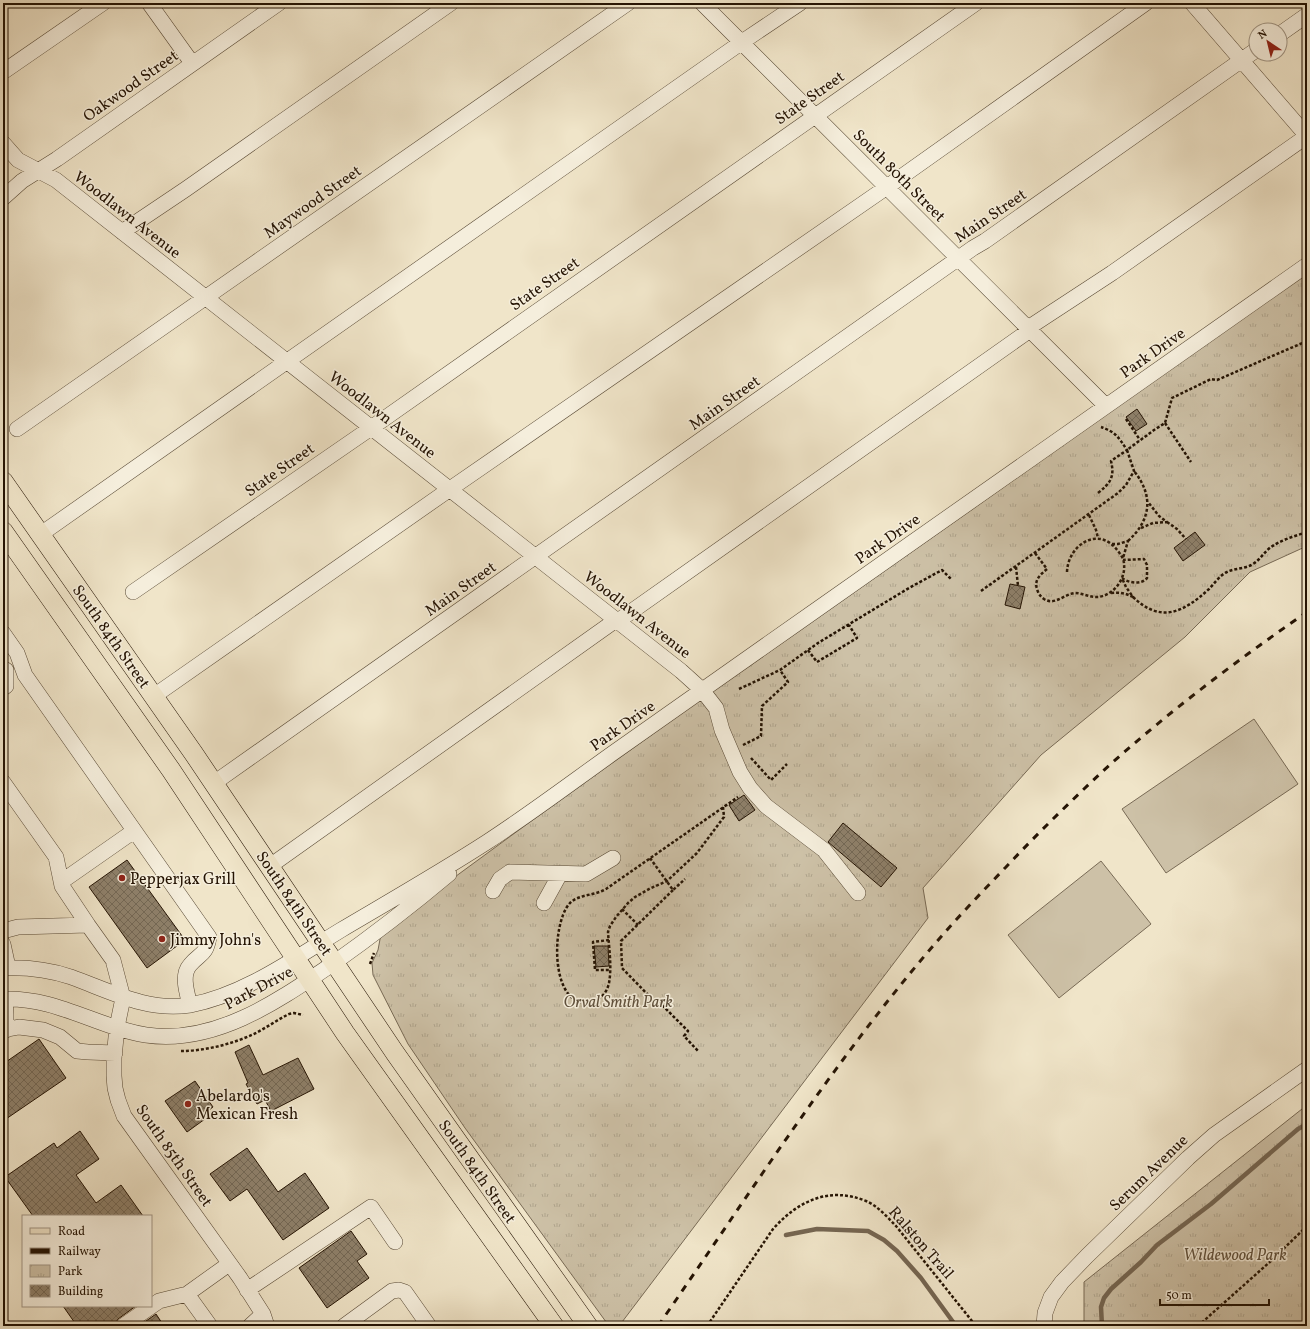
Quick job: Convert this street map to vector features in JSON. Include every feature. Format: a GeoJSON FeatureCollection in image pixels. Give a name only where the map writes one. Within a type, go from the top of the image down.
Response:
{"type":"FeatureCollection","features":[{"type":"Feature","properties":{"kind":"main road","name":"South 84th Street"},"geometry":{"type":"LineString","coordinates":[[3,481],[214,783],[395,1053],[587,1325]]}},
{"type":"Feature","properties":{"kind":"main road","name":"South 84th Street"},"geometry":{"type":"LineString","coordinates":[[3,531],[171,770],[309,980],[381,1084],[454,1184],[554,1326]]}},
{"type":"Feature","properties":{"kind":"street"},"geometry":{"type":"LineString","coordinates":[[3,72],[102,3]]}},
{"type":"Feature","properties":{"kind":"street"},"geometry":{"type":"LineString","coordinates":[[149,3],[192,63]]}},
{"type":"Feature","properties":{"kind":"street","name":"Oakwood Street"},"geometry":{"type":"LineString","coordinates":[[3,198],[22,182],[279,3]]}},
{"type":"Feature","properties":{"kind":"street"},"geometry":{"type":"LineString","coordinates":[[122,232],[193,185],[451,3]]}},
{"type":"Feature","properties":{"kind":"street","name":"Maywood Street"},"geometry":{"type":"LineString","coordinates":[[17,429],[628,3]]}},
{"type":"Feature","properties":{"kind":"street","name":"South 80th Street"},"geometry":{"type":"LineString","coordinates":[[702,3],[1106,406]]}},
{"type":"Feature","properties":{"kind":"street"},"geometry":{"type":"LineString","coordinates":[[41,534],[742,42],[800,3]]}},
{"type":"Feature","properties":{"kind":"street","name":"State Street"},"geometry":{"type":"LineString","coordinates":[[133,592],[371,428],[976,3]]}},
{"type":"Feature","properties":{"kind":"street"},"geometry":{"type":"LineString","coordinates":[[154,696],[450,489],[888,188],[1146,3]]}},
{"type":"Feature","properties":{"kind":"street"},"geometry":{"type":"LineString","coordinates":[[270,866],[1029,329],[1112,273],[1307,136],[1192,3]]}},
{"type":"Feature","properties":{"kind":"street"},"geometry":{"type":"LineString","coordinates":[[1288,28],[1307,15]]}},
{"type":"Feature","properties":{"kind":"street","name":"Main Street"},"geometry":{"type":"LineString","coordinates":[[214,783],[1248,56]]}},
{"type":"Feature","properties":{"kind":"street","name":"Woodlawn Avenue"},"geometry":{"type":"LineString","coordinates":[[3,143],[18,160],[56,180],[681,671],[702,690],[716,708],[722,730],[740,772],[750,788],[766,806],[824,850],[858,893]]}},
{"type":"Feature","properties":{"kind":"street","name":"Park Drive"},"geometry":{"type":"LineString","coordinates":[[5,968],[46,970],[68,976],[123,998],[164,1006],[190,1004],[208,1000],[236,990],[295,958],[488,841],[1307,265]]}},
{"type":"Feature","properties":{"kind":"street"},"geometry":{"type":"LineString","coordinates":[[3,633],[17,653],[25,675],[209,937],[204,953],[189,965],[185,975],[190,1004]]}},
{"type":"Feature","properties":{"kind":"street"},"geometry":{"type":"LineString","coordinates":[[3,688],[6,686],[6,670]]}},
{"type":"Feature","properties":{"kind":"street"},"geometry":{"type":"LineString","coordinates":[[3,782],[56,857],[62,886],[112,960],[123,998]]}},
{"type":"Feature","properties":{"kind":"street"},"geometry":{"type":"LineString","coordinates":[[61,882],[134,831]]}},
{"type":"Feature","properties":{"kind":"street","name":"Park Drive"},"geometry":{"type":"LineString","coordinates":[[4,999],[28,999],[64,1008],[117,1027],[146,1034],[166,1036],[183,1035],[229,1024],[278,1000],[335,962],[410,907],[488,841]]}},
{"type":"Feature","properties":{"kind":"street"},"geometry":{"type":"LineString","coordinates":[[494,891],[500,879],[510,872],[586,874],[613,858]]}},
{"type":"Feature","properties":{"kind":"street"},"geometry":{"type":"LineString","coordinates":[[544,903],[560,874]]}},
{"type":"Feature","properties":{"kind":"street"},"geometry":{"type":"LineString","coordinates":[[3,931],[18,927],[88,925]]}},
{"type":"Feature","properties":{"kind":"street"},"geometry":{"type":"LineString","coordinates":[[3,944],[5,968]]}},
{"type":"Feature","properties":{"kind":"street","name":"South 85th Street"},"geometry":{"type":"LineString","coordinates":[[123,998],[117,1027],[114,1064],[115,1088],[124,1116],[247,1290],[265,1320]]}},
{"type":"Feature","properties":{"kind":"street"},"geometry":{"type":"LineString","coordinates":[[4,999],[6,1014],[4,1030],[19,1027],[43,1030],[60,1037],[77,1051],[115,1053]]}},
{"type":"Feature","properties":{"kind":"street","name":"Serum Avenue"},"geometry":{"type":"LineString","coordinates":[[1044,1326],[1045,1313],[1051,1297],[1062,1282],[1110,1234],[1188,1158],[1214,1135],[1307,1069]]}},
{"type":"Feature","properties":{"kind":"street"},"geometry":{"type":"LineString","coordinates":[[247,1290],[371,1207],[395,1242]]}},
{"type":"Feature","properties":{"kind":"street"},"geometry":{"type":"LineString","coordinates":[[152,1306],[159,1301],[187,1294],[229,1264]]}},
{"type":"Feature","properties":{"kind":"street"},"geometry":{"type":"LineString","coordinates":[[344,1326],[392,1291],[399,1290],[405,1292],[429,1326]]}},
{"type":"Feature","properties":{"kind":"street"},"geometry":{"type":"LineString","coordinates":[[187,1294],[210,1326]]}},
{"type":"Feature","properties":{"kind":"street"},"geometry":{"type":"LineString","coordinates":[[123,1326],[150,1307]]}},
{"type":"Feature","properties":{"kind":"street"},"geometry":{"type":"LineString","coordinates":[[250,1326],[265,1320]]}},
{"type":"Feature","properties":{"kind":"path"},"geometry":{"type":"LineString","coordinates":[[1098,494],[1107,486],[1113,476],[1114,470],[1112,461],[1165,423],[1172,398],[1211,379],[1217,380],[1307,341]]}},
{"type":"Feature","properties":{"kind":"path"},"geometry":{"type":"LineString","coordinates":[[1126,419],[1140,440]]}},
{"type":"Feature","properties":{"kind":"path"},"geometry":{"type":"LineString","coordinates":[[1165,423],[1191,462]]}},
{"type":"Feature","properties":{"kind":"path"},"geometry":{"type":"LineString","coordinates":[[1067,573],[1068,563],[1078,546],[1091,539],[1098,538],[1112,544],[1128,541],[1144,523],[1148,506],[1144,487],[1134,471],[1127,450],[1117,435],[1107,429],[1097,426]]}},
{"type":"Feature","properties":{"kind":"path"},"geometry":{"type":"LineString","coordinates":[[981,591],[1118,493],[1126,485],[1134,471]]}},
{"type":"Feature","properties":{"kind":"path"},"geometry":{"type":"LineString","coordinates":[[1147,501],[1159,516],[1177,528],[1186,539]]}},
{"type":"Feature","properties":{"kind":"path"},"geometry":{"type":"LineString","coordinates":[[1089,515],[1098,538]]}},
{"type":"Feature","properties":{"kind":"path"},"geometry":{"type":"LineString","coordinates":[[1140,529],[1153,524],[1167,522]]}},
{"type":"Feature","properties":{"kind":"path"},"geometry":{"type":"LineString","coordinates":[[1034,553],[1047,569],[1040,575],[1036,583],[1038,592],[1044,599],[1054,601],[1074,594],[1097,597],[1119,592],[1133,597],[1147,608],[1171,613],[1198,599],[1226,572],[1247,567],[1255,563],[1271,547],[1282,541],[1307,532]]}},
{"type":"Feature","properties":{"kind":"path"},"geometry":{"type":"LineString","coordinates":[[1123,559],[1128,541]]}},
{"type":"Feature","properties":{"kind":"path"},"geometry":{"type":"LineString","coordinates":[[1109,594],[1116,589],[1122,578],[1125,565],[1123,559],[1112,544]]}},
{"type":"Feature","properties":{"kind":"path"},"geometry":{"type":"LineString","coordinates":[[1122,578],[1129,582],[1142,582],[1147,578],[1146,561],[1144,559],[1123,559]]}},
{"type":"Feature","properties":{"kind":"path"},"geometry":{"type":"LineString","coordinates":[[1016,566],[1018,586]]}},
{"type":"Feature","properties":{"kind":"path"},"geometry":{"type":"LineString","coordinates":[[739,689],[780,670],[808,650],[909,588],[942,570],[952,580]]}},
{"type":"Feature","properties":{"kind":"path"},"geometry":{"type":"LineString","coordinates":[[1122,578],[1133,597]]}},
{"type":"Feature","properties":{"kind":"path"},"geometry":{"type":"LineString","coordinates":[[808,650],[817,662],[857,638],[849,625]]}},
{"type":"Feature","properties":{"kind":"path"},"geometry":{"type":"LineString","coordinates":[[746,752],[740,746],[761,736],[762,706],[788,682],[780,670]]}},
{"type":"Feature","properties":{"kind":"path"},"geometry":{"type":"LineString","coordinates":[[750,758],[771,780],[787,764]]}},
{"type":"Feature","properties":{"kind":"path"},"geometry":{"type":"LineString","coordinates":[[723,807],[724,817],[718,827],[697,853],[667,882],[651,888],[635,897],[622,909],[610,926],[608,932],[610,970],[609,983],[606,992],[602,997],[590,1002],[578,1002],[573,999],[563,987],[556,949],[560,924],[566,908],[570,903],[576,898],[602,892],[723,807],[740,796]]}},
{"type":"Feature","properties":{"kind":"path"},"geometry":{"type":"LineString","coordinates":[[650,858],[673,890]]}},
{"type":"Feature","properties":{"kind":"path"},"geometry":{"type":"LineString","coordinates":[[685,879],[622,941],[622,968],[653,1000],[661,1004],[688,1031],[684,1036],[698,1051]]}},
{"type":"Feature","properties":{"kind":"path"},"geometry":{"type":"LineString","coordinates":[[622,909],[638,925]]}},
{"type":"Feature","properties":{"kind":"path"},"geometry":{"type":"LineString","coordinates":[[609,940],[594,942],[595,970],[610,970]]}},
{"type":"Feature","properties":{"kind":"path","name":"Ralston Trail"},"geometry":{"type":"LineString","coordinates":[[707,1326],[782,1218],[806,1202],[819,1197],[834,1195],[850,1196],[867,1202],[882,1212],[896,1226],[976,1326]]}},
{"type":"Feature","properties":{"kind":"path"},"geometry":{"type":"LineString","coordinates":[[1198,1326],[1272,1260],[1307,1226]]}},
{"type":"Feature","properties":{"kind":"green space","name":"Orval Smith Park"},"geometry":{"type":"Polygon","coordinates":[[[1307,273],[1307,546],[1250,572],[1185,637],[1041,755],[923,888],[928,918],[619,1326],[609,1326],[465,1128],[408,1044],[373,975],[372,963],[378,950],[381,934],[418,904],[689,708],[1307,273]]]}},
{"type":"Feature","properties":{"kind":"green space"},"geometry":{"type":"Polygon","coordinates":[[[1254,719],[1298,784],[1166,873],[1122,809],[1254,719]]]}},
{"type":"Feature","properties":{"kind":"green space"},"geometry":{"type":"Polygon","coordinates":[[[1101,861],[1151,924],[1059,998],[1008,935],[1101,861]]]}},
{"type":"Feature","properties":{"kind":"green space","name":"Wildewood Park"},"geometry":{"type":"Polygon","coordinates":[[[1307,1105],[1307,1325],[1084,1326],[1084,1282],[1307,1105]]]}},
{"type":"Feature","properties":{"kind":"building"},"geometry":{"type":"Polygon","coordinates":[[[1137,409],[1147,424],[1136,431],[1126,417],[1137,409]]]}},
{"type":"Feature","properties":{"kind":"building"},"geometry":{"type":"Polygon","coordinates":[[[1195,532],[1205,545],[1183,561],[1174,548],[1195,532]]]}},
{"type":"Feature","properties":{"kind":"building"},"geometry":{"type":"Polygon","coordinates":[[[1010,584],[1025,587],[1020,609],[1005,605],[1010,584]]]}},
{"type":"Feature","properties":{"kind":"building"},"geometry":{"type":"Polygon","coordinates":[[[744,795],[755,810],[739,821],[729,805],[744,795]]]}},
{"type":"Feature","properties":{"kind":"building"},"geometry":{"type":"Polygon","coordinates":[[[843,823],[897,868],[881,887],[828,842],[843,823]]]}},
{"type":"Feature","properties":{"kind":"building"},"geometry":{"type":"Polygon","coordinates":[[[127,860],[185,940],[147,968],[89,887],[127,860]]]}},
{"type":"Feature","properties":{"kind":"building"},"geometry":{"type":"Polygon","coordinates":[[[594,946],[608,946],[609,966],[596,967],[594,946]]]}},
{"type":"Feature","properties":{"kind":"building"},"geometry":{"type":"Polygon","coordinates":[[[39,1039],[66,1078],[3,1121],[3,1064],[39,1039]]]}},
{"type":"Feature","properties":{"kind":"building"},"geometry":{"type":"Polygon","coordinates":[[[249,1045],[263,1075],[298,1058],[314,1089],[271,1111],[265,1100],[257,1104],[246,1084],[248,1083],[235,1052],[249,1045]]]}},
{"type":"Feature","properties":{"kind":"building"},"geometry":{"type":"Polygon","coordinates":[[[195,1081],[213,1107],[202,1115],[205,1119],[187,1132],[165,1101],[195,1081]]]}},
{"type":"Feature","properties":{"kind":"building"},"geometry":{"type":"Polygon","coordinates":[[[80,1131],[99,1159],[76,1175],[96,1203],[121,1185],[142,1215],[32,1215],[5,1177],[54,1143],[57,1148],[80,1131]]]}},
{"type":"Feature","properties":{"kind":"building"},"geometry":{"type":"Polygon","coordinates":[[[247,1148],[278,1192],[305,1173],[329,1208],[283,1240],[247,1189],[230,1201],[210,1174],[247,1148]]]}},
{"type":"Feature","properties":{"kind":"building"},"geometry":{"type":"Polygon","coordinates":[[[351,1231],[367,1254],[357,1261],[369,1278],[327,1308],[299,1268],[351,1231]]]}},
{"type":"Feature","properties":{"kind":"building"},"geometry":{"type":"Polygon","coordinates":[[[64,1307],[135,1307],[118,1319],[114,1326],[77,1326],[64,1307]]]}},
{"type":"Feature","properties":{"kind":"building"},"geometry":{"type":"Polygon","coordinates":[[[156,1314],[164,1326],[139,1326],[156,1314]]]}},
{"type":"Feature","properties":{"kind":"waterway"},"geometry":{"type":"LineString","coordinates":[[1102,1326],[1101,1307],[1104,1298],[1111,1289],[1141,1262],[1157,1245],[1211,1204],[1298,1129],[1307,1124]]}},
{"type":"Feature","properties":{"kind":"waterway"},"geometry":{"type":"LineString","coordinates":[[786,1235],[817,1229],[868,1231],[884,1240],[897,1251],[921,1278],[956,1326]]}},
{"type":"Feature","properties":{"kind":"railway"},"geometry":{"type":"LineString","coordinates":[[658,1326],[757,1181],[825,1085],[896,991],[960,916],[1042,830],[1103,771],[1202,688],[1307,612]]}},
{"type":"Feature","properties":{"kind":"place","name":"Pepperjax Grill"},"geometry":{"type":"Point","coordinates":[122,878]}},
{"type":"Feature","properties":{"kind":"place","name":"Jimmy John's"},"geometry":{"type":"Point","coordinates":[162,939]}},
{"type":"Feature","properties":{"kind":"place","name":"Abelardo's Mexican Fresh"},"geometry":{"type":"Point","coordinates":[188,1104]}}]}
